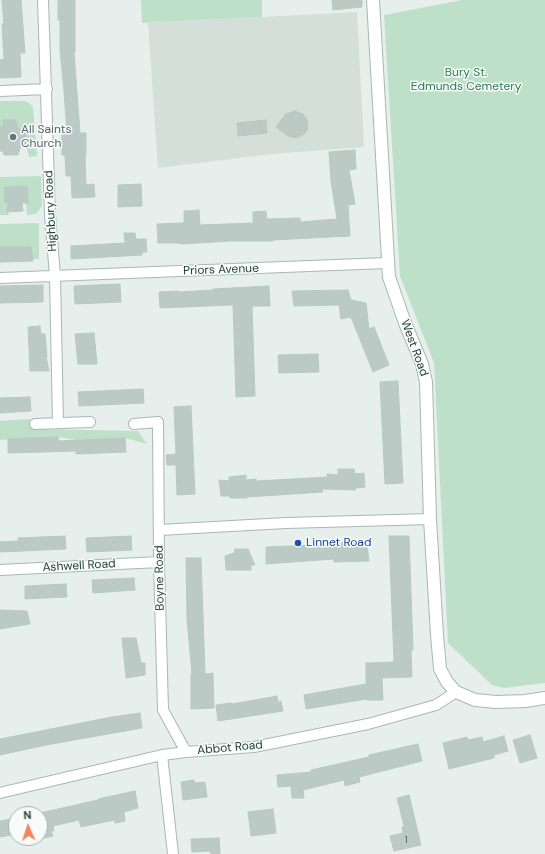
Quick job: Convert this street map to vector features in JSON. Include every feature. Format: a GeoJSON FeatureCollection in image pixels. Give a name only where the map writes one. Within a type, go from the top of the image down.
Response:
{"type":"FeatureCollection","features":[{"type":"Feature","properties":{"kind":"street","name":"Highbury Road"},"geometry":{"type":"LineString","coordinates":[[43,0],[50,216],[55,276],[58,423]]}},
{"type":"Feature","properties":{"kind":"street","name":"West Road"},"geometry":{"type":"LineString","coordinates":[[373,0],[387,263],[389,277],[405,323],[422,364],[426,382],[430,518],[440,670],[447,682],[456,692]]}},
{"type":"Feature","properties":{"kind":"street"},"geometry":{"type":"LineString","coordinates":[[0,91],[47,89]]}},
{"type":"Feature","properties":{"kind":"street","name":"Priors Avenue"},"geometry":{"type":"LineString","coordinates":[[55,276],[387,263]]}},
{"type":"Feature","properties":{"kind":"street"},"geometry":{"type":"LineString","coordinates":[[0,278],[55,276]]}},
{"type":"Feature","properties":{"kind":"street"},"geometry":{"type":"LineString","coordinates":[[35,424],[90,422]]}},
{"type":"Feature","properties":{"kind":"street","name":"Boyne Road"},"geometry":{"type":"LineString","coordinates":[[134,424],[158,422],[159,562],[163,710],[186,752]]}},
{"type":"Feature","properties":{"kind":"street"},"geometry":{"type":"LineString","coordinates":[[159,530],[286,523],[430,518]]}},
{"type":"Feature","properties":{"kind":"street","name":"Ashwell Road"},"geometry":{"type":"LineString","coordinates":[[0,570],[159,562]]}},
{"type":"Feature","properties":{"kind":"street"},"geometry":{"type":"LineString","coordinates":[[456,692],[474,700],[496,702],[524,701],[545,698]]}},
{"type":"Feature","properties":{"kind":"street","name":"Abbot Road"},"geometry":{"type":"LineString","coordinates":[[0,793],[162,755],[254,747],[368,724],[436,705],[456,692]]}},
{"type":"Feature","properties":{"kind":"street"},"geometry":{"type":"LineString","coordinates":[[162,755],[173,854]]}},
{"type":"Feature","properties":{"kind":"shaded area"},"geometry":{"type":"Polygon","coordinates":[[[357,12],[364,147],[272,154],[158,168],[148,23],[357,12]]]}},
{"type":"Feature","properties":{"kind":"green space"},"geometry":{"type":"Polygon","coordinates":[[[141,0],[262,0],[262,17],[142,23],[141,0]]]}},
{"type":"Feature","properties":{"kind":"green space","name":"Bury St. Edmunds Cemetery"},"geometry":{"type":"Polygon","coordinates":[[[462,0],[545,0],[545,683],[504,688],[492,685],[448,643],[434,363],[400,276],[384,15],[462,0]]]}},
{"type":"Feature","properties":{"kind":"green space"},"geometry":{"type":"Polygon","coordinates":[[[0,101],[25,101],[33,107],[37,156],[29,157],[26,145],[26,129],[18,129],[16,120],[3,120],[3,127],[0,127],[0,101]]]}},
{"type":"Feature","properties":{"kind":"green space"},"geometry":{"type":"Polygon","coordinates":[[[41,176],[42,206],[36,214],[27,215],[27,186],[4,187],[5,203],[9,215],[0,215],[0,177],[41,176]]]}},
{"type":"Feature","properties":{"kind":"green space"},"geometry":{"type":"Polygon","coordinates":[[[39,223],[39,259],[33,259],[31,247],[0,247],[0,224],[39,223]]]}},
{"type":"Feature","properties":{"kind":"green space"},"geometry":{"type":"Polygon","coordinates":[[[30,419],[31,429],[138,431],[147,444],[125,438],[75,440],[58,437],[0,440],[0,421],[30,419]]]}},
{"type":"Feature","properties":{"kind":"building"},"geometry":{"type":"Polygon","coordinates":[[[2,0],[21,0],[25,53],[20,53],[21,77],[0,78],[0,60],[4,59],[2,0]]]}},
{"type":"Feature","properties":{"kind":"building"},"geometry":{"type":"Polygon","coordinates":[[[58,0],[75,0],[74,52],[80,133],[86,133],[86,185],[94,184],[95,197],[72,198],[71,176],[66,176],[65,155],[62,155],[62,133],[67,133],[60,50],[58,0]]]}},
{"type":"Feature","properties":{"kind":"building"},"geometry":{"type":"Polygon","coordinates":[[[332,0],[362,0],[362,7],[333,10],[332,0]]]}},
{"type":"Feature","properties":{"kind":"building"},"geometry":{"type":"Polygon","coordinates":[[[295,111],[303,114],[308,122],[307,131],[296,138],[288,136],[276,127],[286,114],[295,111]]]}},
{"type":"Feature","properties":{"kind":"building","name":"All Saints Church"},"geometry":{"type":"Polygon","coordinates":[[[3,120],[16,120],[18,129],[26,129],[26,145],[21,145],[18,155],[4,155],[3,151],[0,151],[0,127],[3,127],[3,120]]]}},
{"type":"Feature","properties":{"kind":"building"},"geometry":{"type":"Polygon","coordinates":[[[266,120],[267,133],[238,136],[237,123],[266,120]]]}},
{"type":"Feature","properties":{"kind":"building"},"geometry":{"type":"Polygon","coordinates":[[[355,150],[356,169],[349,170],[355,204],[348,205],[350,236],[273,241],[232,241],[180,244],[158,243],[157,224],[184,223],[184,211],[199,210],[200,225],[253,223],[253,212],[266,211],[267,219],[300,218],[300,222],[337,219],[331,181],[329,152],[355,150]]]}},
{"type":"Feature","properties":{"kind":"building"},"geometry":{"type":"Polygon","coordinates":[[[141,184],[142,206],[118,207],[118,185],[141,184]]]}},
{"type":"Feature","properties":{"kind":"building"},"geometry":{"type":"Polygon","coordinates":[[[27,186],[28,203],[22,203],[23,211],[7,212],[4,187],[27,186]]]}},
{"type":"Feature","properties":{"kind":"building"},"geometry":{"type":"Polygon","coordinates":[[[124,233],[135,233],[136,239],[146,239],[147,252],[142,252],[142,255],[71,259],[71,246],[125,243],[124,233]]]}},
{"type":"Feature","properties":{"kind":"building"},"geometry":{"type":"Polygon","coordinates":[[[0,247],[31,247],[33,261],[0,262],[0,247]]]}},
{"type":"Feature","properties":{"kind":"building"},"geometry":{"type":"Polygon","coordinates":[[[120,284],[121,302],[75,304],[74,286],[120,284]]]}},
{"type":"Feature","properties":{"kind":"building"},"geometry":{"type":"Polygon","coordinates":[[[43,285],[43,302],[0,303],[0,286],[43,285]]]}},
{"type":"Feature","properties":{"kind":"building"},"geometry":{"type":"Polygon","coordinates":[[[269,286],[270,306],[252,306],[255,396],[236,397],[233,305],[160,308],[159,292],[269,286]]]}},
{"type":"Feature","properties":{"kind":"building"},"geometry":{"type":"Polygon","coordinates":[[[348,290],[351,300],[366,303],[369,329],[374,327],[389,365],[373,372],[351,317],[341,319],[339,305],[294,306],[292,291],[348,290]]]}},
{"type":"Feature","properties":{"kind":"building"},"geometry":{"type":"Polygon","coordinates":[[[40,326],[41,334],[45,334],[46,357],[49,371],[30,371],[28,327],[40,326]]]}},
{"type":"Feature","properties":{"kind":"building"},"geometry":{"type":"Polygon","coordinates":[[[94,333],[97,364],[78,364],[75,334],[94,333]]]}},
{"type":"Feature","properties":{"kind":"building"},"geometry":{"type":"Polygon","coordinates":[[[318,354],[319,372],[279,373],[278,355],[318,354]]]}},
{"type":"Feature","properties":{"kind":"building"},"geometry":{"type":"Polygon","coordinates":[[[398,381],[403,483],[385,484],[380,382],[398,381]]]}},
{"type":"Feature","properties":{"kind":"building"},"geometry":{"type":"Polygon","coordinates":[[[143,389],[144,403],[79,406],[78,392],[143,389]]]}},
{"type":"Feature","properties":{"kind":"building"},"geometry":{"type":"Polygon","coordinates":[[[30,397],[31,411],[0,413],[0,398],[30,397]]]}},
{"type":"Feature","properties":{"kind":"building"},"geometry":{"type":"Polygon","coordinates":[[[191,406],[195,494],[177,495],[176,465],[167,465],[166,455],[176,454],[174,407],[191,406]]]}},
{"type":"Feature","properties":{"kind":"building"},"geometry":{"type":"Polygon","coordinates":[[[58,437],[59,441],[125,438],[126,452],[76,454],[76,451],[8,453],[8,439],[58,437]]]}},
{"type":"Feature","properties":{"kind":"building"},"geometry":{"type":"Polygon","coordinates":[[[338,469],[354,469],[355,474],[364,473],[365,487],[356,488],[355,490],[322,489],[323,492],[247,498],[230,498],[230,496],[221,496],[219,480],[229,481],[229,477],[246,475],[246,480],[256,479],[256,481],[328,477],[327,474],[338,475],[338,469]]]}},
{"type":"Feature","properties":{"kind":"building"},"geometry":{"type":"Polygon","coordinates":[[[65,536],[66,549],[0,552],[0,542],[19,541],[18,538],[65,536]]]}},
{"type":"Feature","properties":{"kind":"building"},"geometry":{"type":"Polygon","coordinates":[[[131,536],[132,550],[87,552],[86,538],[131,536]]]}},
{"type":"Feature","properties":{"kind":"building"},"geometry":{"type":"Polygon","coordinates":[[[389,536],[409,536],[413,650],[411,650],[412,677],[382,678],[383,700],[367,699],[306,709],[304,695],[366,684],[366,663],[394,662],[389,536]]]}},
{"type":"Feature","properties":{"kind":"building"},"geometry":{"type":"Polygon","coordinates":[[[342,542],[358,542],[358,547],[367,546],[369,561],[334,562],[334,559],[266,564],[266,547],[342,544],[342,542]]]}},
{"type":"Feature","properties":{"kind":"building"},"geometry":{"type":"Polygon","coordinates":[[[235,549],[248,549],[255,565],[251,565],[251,570],[226,570],[225,556],[234,553],[235,549]]]}},
{"type":"Feature","properties":{"kind":"building"},"geometry":{"type":"Polygon","coordinates":[[[186,558],[201,558],[205,674],[213,673],[214,708],[191,709],[192,674],[187,619],[186,558]]]}},
{"type":"Feature","properties":{"kind":"building"},"geometry":{"type":"Polygon","coordinates":[[[134,578],[135,590],[93,593],[92,580],[134,578]]]}},
{"type":"Feature","properties":{"kind":"building"},"geometry":{"type":"Polygon","coordinates":[[[66,584],[67,597],[25,599],[25,586],[66,584]]]}},
{"type":"Feature","properties":{"kind":"building"},"geometry":{"type":"Polygon","coordinates":[[[0,610],[27,611],[30,624],[0,629],[0,610]]]}},
{"type":"Feature","properties":{"kind":"building"},"geometry":{"type":"Polygon","coordinates":[[[122,638],[136,638],[141,663],[145,663],[145,675],[126,678],[122,638]]]}},
{"type":"Feature","properties":{"kind":"building"},"geometry":{"type":"Polygon","coordinates":[[[277,696],[278,702],[281,701],[283,711],[218,721],[216,705],[232,704],[277,696]]]}},
{"type":"Feature","properties":{"kind":"building"},"geometry":{"type":"Polygon","coordinates":[[[140,713],[142,728],[46,745],[0,755],[0,739],[140,713]]]}},
{"type":"Feature","properties":{"kind":"building"},"geometry":{"type":"Polygon","coordinates":[[[530,735],[537,758],[520,763],[513,740],[530,735]]]}},
{"type":"Feature","properties":{"kind":"building"},"geometry":{"type":"Polygon","coordinates":[[[504,736],[508,751],[494,755],[494,758],[449,769],[443,743],[467,737],[468,740],[482,737],[483,742],[504,736]]]}},
{"type":"Feature","properties":{"kind":"building"},"geometry":{"type":"Polygon","coordinates":[[[418,744],[422,761],[359,777],[360,782],[345,786],[344,780],[303,790],[304,798],[292,798],[291,786],[278,787],[277,775],[311,772],[311,770],[418,744]]]}},
{"type":"Feature","properties":{"kind":"building"},"geometry":{"type":"Polygon","coordinates":[[[194,780],[194,783],[205,782],[207,797],[183,800],[181,782],[194,780]]]}},
{"type":"Feature","properties":{"kind":"building"},"geometry":{"type":"Polygon","coordinates":[[[135,791],[138,808],[124,812],[125,821],[115,823],[114,820],[81,827],[79,820],[53,826],[54,831],[51,831],[53,836],[48,837],[48,811],[135,791]]]}},
{"type":"Feature","properties":{"kind":"building"},"geometry":{"type":"Polygon","coordinates":[[[409,795],[421,845],[394,851],[390,836],[403,833],[402,827],[404,826],[397,798],[409,795]]]}},
{"type":"Feature","properties":{"kind":"building"},"geometry":{"type":"Polygon","coordinates":[[[273,809],[276,833],[251,836],[248,812],[273,809]]]}},
{"type":"Feature","properties":{"kind":"building"},"geometry":{"type":"Polygon","coordinates":[[[8,820],[8,836],[0,837],[0,821],[8,820]]]}},
{"type":"Feature","properties":{"kind":"building"},"geometry":{"type":"Polygon","coordinates":[[[219,838],[220,854],[211,854],[210,851],[192,852],[191,839],[219,838]]]}},
{"type":"Feature","properties":{"kind":"place","name":"All Saints Church"},"geometry":{"type":"Point","coordinates":[13,137]}},
{"type":"Feature","properties":{"kind":"place","name":"Linnet Road"},"geometry":{"type":"Point","coordinates":[298,543]}}]}
